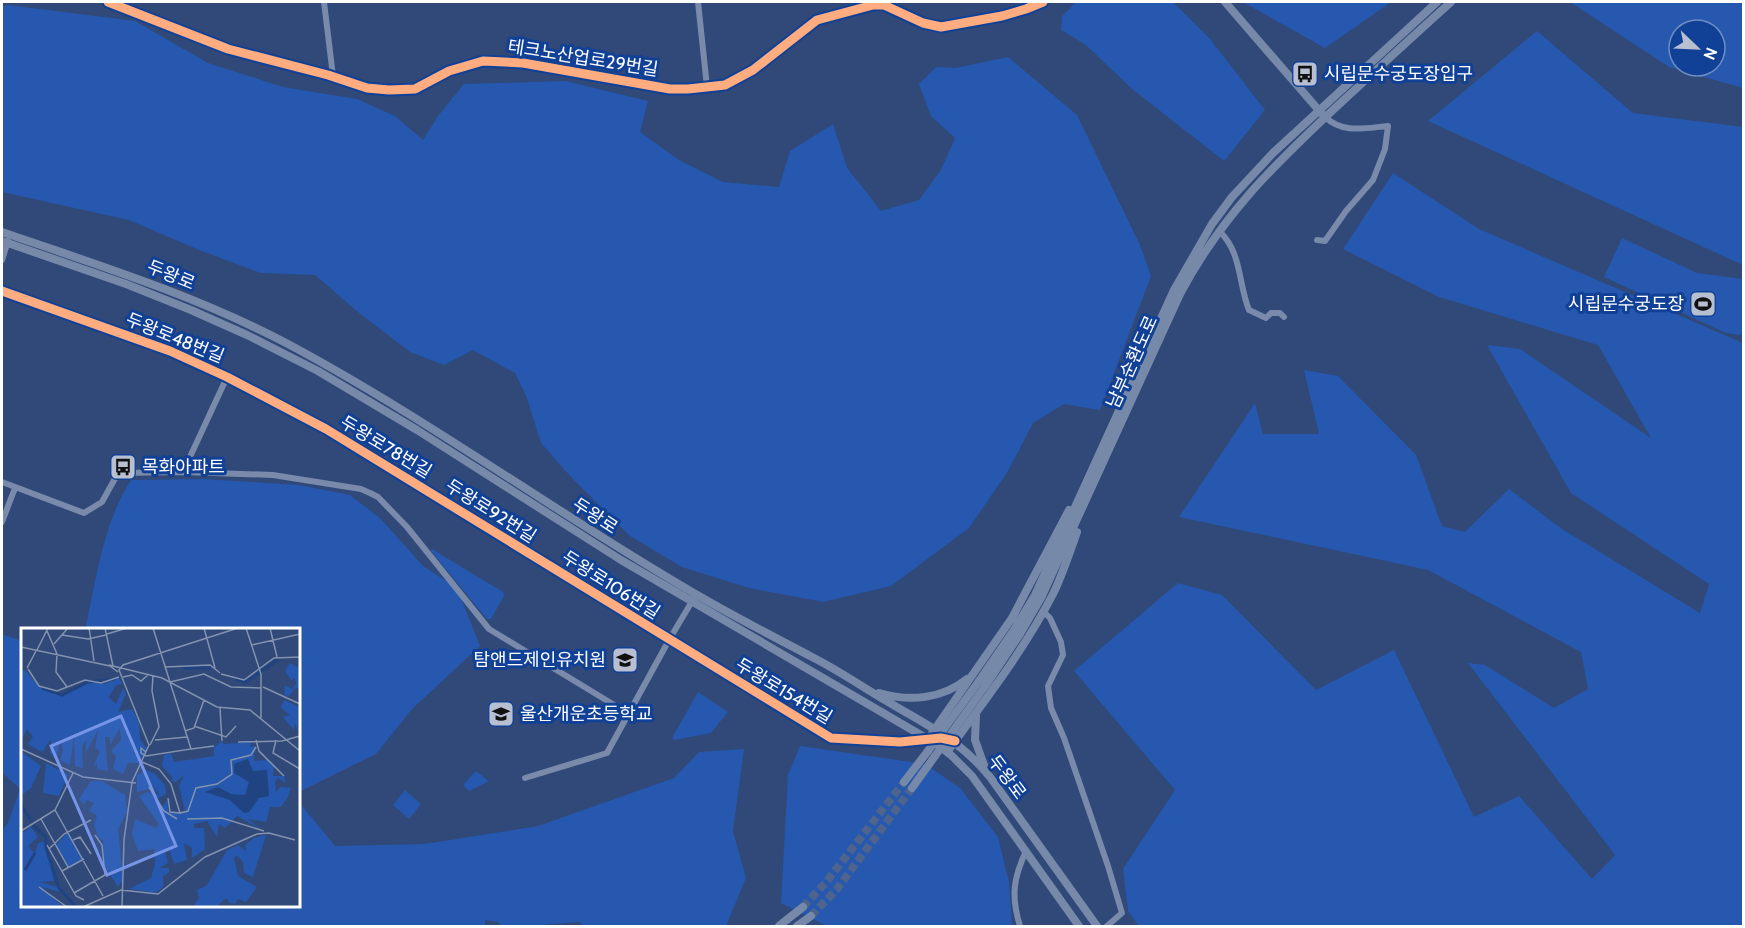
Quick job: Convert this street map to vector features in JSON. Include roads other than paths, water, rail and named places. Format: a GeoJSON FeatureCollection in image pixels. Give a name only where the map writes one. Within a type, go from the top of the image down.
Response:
{"type":"FeatureCollection","features":[{"type":"Feature","properties":{"kind":"main road"},"geometry":{"type":"LineString","coordinates":[[1225,2],[1325,117]]}},
{"type":"Feature","properties":{"kind":"main road","name":"남부순환도로"},"geometry":{"type":"LineString","coordinates":[[912,788],[931,754],[1020,634],[1041,598],[1174,290],[1212,224],[1252,174],[1318,110],[1437,2]]}},
{"type":"Feature","properties":{"kind":"main road","name":"남부순환도로"},"geometry":{"type":"LineString","coordinates":[[1111,435],[1180,294],[1219,231],[1259,181],[1325,117],[1451,2]]}},
{"type":"Feature","properties":{"kind":"main road","name":"두왕로"},"geometry":{"type":"LineString","coordinates":[[5,238],[129,275],[195,301],[287,343],[355,381],[694,598],[928,739],[947,752],[972,776],[1079,927]]}},
{"type":"Feature","properties":{"kind":"main road"},"geometry":{"type":"LineString","coordinates":[[947,752],[1025,643],[1043,611],[1060,577],[1111,435]]}},
{"type":"Feature","properties":{"kind":"main road"},"geometry":{"type":"LineString","coordinates":[[928,739],[1021,603],[1111,435]]}},
{"type":"Feature","properties":{"kind":"main road","name":"두왕로"},"geometry":{"type":"LineString","coordinates":[[694,598],[812,657],[955,741],[990,777],[1097,927]]}},
{"type":"Feature","properties":{"kind":"main road"},"geometry":{"type":"LineString","coordinates":[[864,688],[890,696],[924,697],[948,691],[975,672]]}},
{"type":"Feature","properties":{"kind":"main road"},"geometry":{"type":"LineString","coordinates":[[957,698],[955,706],[960,715],[967,717],[977,711]]}},
{"type":"Feature","properties":{"kind":"main road"},"geometry":{"type":"LineString","coordinates":[[977,711],[974,722],[975,740],[990,777]]}},
{"type":"Feature","properties":{"kind":"main road","name":"남부순환도로"},"geometry":{"type":"LineString","coordinates":[[904,782],[931,754]]}},
{"type":"Feature","properties":{"kind":"main road"},"geometry":{"type":"LineString","coordinates":[[779,927],[803,907]]}},
{"type":"Feature","properties":{"kind":"main road"},"geometry":{"type":"LineString","coordinates":[[797,927],[811,916]]}},
{"type":"Feature","properties":{"kind":"street","name":"테크노산업로29번길"},"geometry":{"type":"LineString","coordinates":[[108,2],[228,49],[333,76],[367,88],[390,90],[415,89],[449,70],[483,60],[523,63],[670,89],[724,85],[745,76],[817,20],[862,8],[884,5],[923,23],[941,27],[1002,16],[1043,2]]}},
{"type":"Feature","properties":{"kind":"street"},"geometry":{"type":"LineString","coordinates":[[324,2],[333,76]]}},
{"type":"Feature","properties":{"kind":"street"},"geometry":{"type":"LineString","coordinates":[[698,2],[707,87]]}},
{"type":"Feature","properties":{"kind":"street"},"geometry":{"type":"LineString","coordinates":[[1317,240],[1325,241],[1346,211],[1373,180],[1385,149],[1388,126],[1345,129],[1333,125],[1325,117]]}},
{"type":"Feature","properties":{"kind":"street"},"geometry":{"type":"LineString","coordinates":[[1219,231],[1228,239],[1233,248],[1240,271],[1243,295],[1249,310],[1266,318],[1271,313],[1280,313],[1284,317]]}},
{"type":"Feature","properties":{"kind":"street"},"geometry":{"type":"LineString","coordinates":[[2,260],[5,238]]}},
{"type":"Feature","properties":{"kind":"street","name":"두왕로48번길"},"geometry":{"type":"LineString","coordinates":[[2,291],[170,351],[227,377],[326,429]]}},
{"type":"Feature","properties":{"kind":"street"},"geometry":{"type":"LineString","coordinates":[[183,472],[227,377]]}},
{"type":"Feature","properties":{"kind":"street","name":"두왕로78번길"},"geometry":{"type":"LineString","coordinates":[[326,429],[430,492]]}},
{"type":"Feature","properties":{"kind":"street"},"geometry":{"type":"LineString","coordinates":[[2,483],[84,513],[102,502],[118,473],[183,472],[273,475],[361,489],[378,497],[407,527],[489,629],[629,714]]}},
{"type":"Feature","properties":{"kind":"street"},"geometry":{"type":"LineString","coordinates":[[2,522],[15,488]]}},
{"type":"Feature","properties":{"kind":"street","name":"두왕로92번길"},"geometry":{"type":"LineString","coordinates":[[430,492],[535,558]]}},
{"type":"Feature","properties":{"kind":"street","name":"두왕로106번길"},"geometry":{"type":"LineString","coordinates":[[535,558],[669,640]]}},
{"type":"Feature","properties":{"kind":"street"},"geometry":{"type":"LineString","coordinates":[[525,778],[607,753],[694,598]]}},
{"type":"Feature","properties":{"kind":"street"},"geometry":{"type":"LineString","coordinates":[[1043,611],[1050,618],[1061,642],[1063,655],[1048,686],[1051,708],[1064,738],[1122,913],[1107,927]]}},
{"type":"Feature","properties":{"kind":"street","name":"두왕로154번길"},"geometry":{"type":"LineString","coordinates":[[669,640],[831,738],[900,742],[946,738],[955,741]]}},
{"type":"Feature","properties":{"kind":"street"},"geometry":{"type":"LineString","coordinates":[[1020,927],[1013,896],[1015,879],[1026,851]]}},
{"type":"Feature","properties":{"kind":"tunnel"},"geometry":{"type":"LineString","coordinates":[[803,907],[827,881],[904,782]]}},
{"type":"Feature","properties":{"kind":"tunnel"},"geometry":{"type":"LineString","coordinates":[[811,916],[837,889],[912,788]]}},
{"type":"Feature","properties":{"kind":"place","name":"시립문수궁도장입구"},"geometry":{"type":"Point","coordinates":[1305,74]}},
{"type":"Feature","properties":{"kind":"place","name":"시립문수궁도장"},"geometry":{"type":"Point","coordinates":[1703,304]}},
{"type":"Feature","properties":{"kind":"place","name":"목화아파트"},"geometry":{"type":"Point","coordinates":[123,467]}},
{"type":"Feature","properties":{"kind":"place","name":"탐앤드제인유치원"},"geometry":{"type":"Point","coordinates":[625,660]}},
{"type":"Feature","properties":{"kind":"place","name":"울산개운초등학교"},"geometry":{"type":"Point","coordinates":[501,714]}}]}
